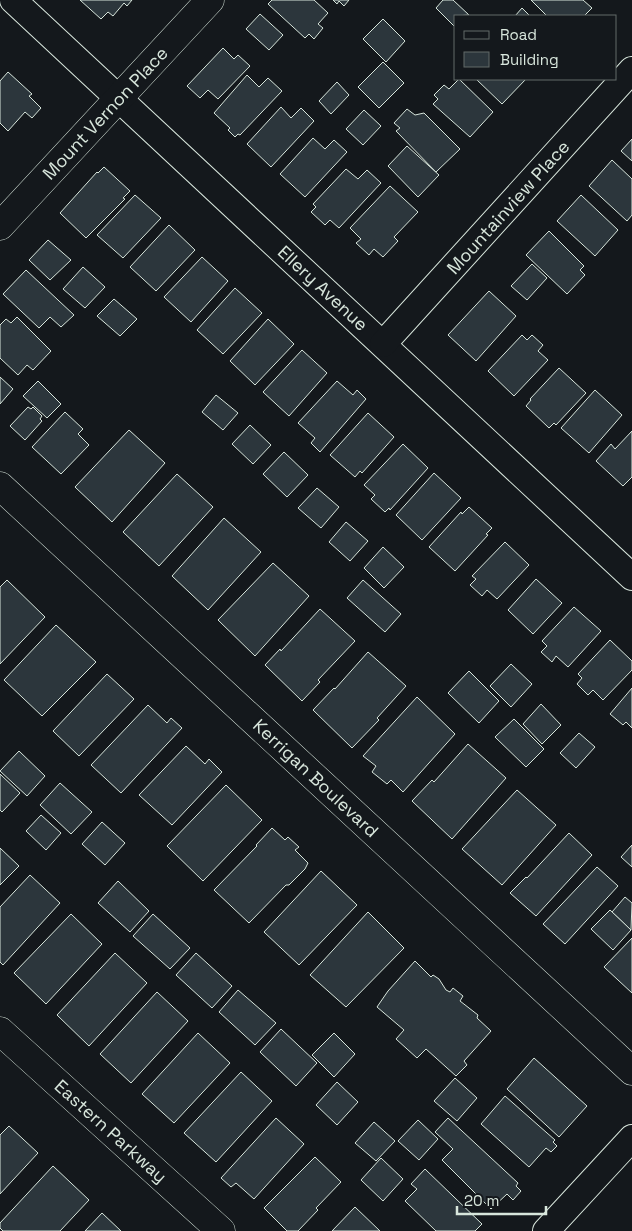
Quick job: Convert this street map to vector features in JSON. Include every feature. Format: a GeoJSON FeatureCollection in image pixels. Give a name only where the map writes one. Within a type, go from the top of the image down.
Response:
{"type":"FeatureCollection","features":[{"type":"Feature","properties":{"kind":"street","name":"Ellery Avenue"},"geometry":{"type":"LineString","coordinates":[[13,0],[632,576]]}},
{"type":"Feature","properties":{"kind":"street","name":"Mount Vernon Place"},"geometry":{"type":"LineString","coordinates":[[0,226],[210,0]]}},
{"type":"Feature","properties":{"kind":"street","name":"Mountainview Place"},"geometry":{"type":"LineString","coordinates":[[383,344],[632,70]]}},
{"type":"Feature","properties":{"kind":"street","name":"Kerrigan Boulevard"},"geometry":{"type":"LineString","coordinates":[[0,486],[632,1070]]}},
{"type":"Feature","properties":{"kind":"street","name":"Eastern Parkway"},"geometry":{"type":"LineString","coordinates":[[0,1031],[221,1231]]}},
{"type":"Feature","properties":{"kind":"street"},"geometry":{"type":"LineString","coordinates":[[546,1231],[632,1138]]}},
{"type":"Feature","properties":{"kind":"building"},"geometry":{"type":"Polygon","coordinates":[[[80,0],[132,0],[127,6],[124,3],[113,16],[108,12],[101,19],[80,0]]]}},
{"type":"Feature","properties":{"kind":"building"},"geometry":{"type":"Polygon","coordinates":[[[272,0],[314,0],[328,13],[318,24],[323,28],[314,39],[309,34],[305,38],[268,4],[272,0]]]}},
{"type":"Feature","properties":{"kind":"building"},"geometry":{"type":"Polygon","coordinates":[[[333,0],[349,0],[344,6],[339,1],[337,4],[333,0]]]}},
{"type":"Feature","properties":{"kind":"building"},"geometry":{"type":"Polygon","coordinates":[[[443,0],[453,0],[469,15],[454,15],[454,26],[436,8],[443,0]]]}},
{"type":"Feature","properties":{"kind":"building"},"geometry":{"type":"Polygon","coordinates":[[[531,0],[583,0],[592,8],[585,15],[546,15],[531,0]]]}},
{"type":"Feature","properties":{"kind":"building"},"geometry":{"type":"Polygon","coordinates":[[[522,8],[529,15],[516,15],[522,8]]]}},
{"type":"Feature","properties":{"kind":"building"},"geometry":{"type":"Polygon","coordinates":[[[260,14],[283,35],[269,50],[246,29],[260,14]]]}},
{"type":"Feature","properties":{"kind":"building"},"geometry":{"type":"Polygon","coordinates":[[[383,19],[405,41],[386,62],[363,39],[383,19]]]}},
{"type":"Feature","properties":{"kind":"building"},"geometry":{"type":"Polygon","coordinates":[[[223,48],[234,59],[238,55],[250,66],[218,99],[208,90],[200,98],[187,86],[223,48]]]}},
{"type":"Feature","properties":{"kind":"building"},"geometry":{"type":"Polygon","coordinates":[[[383,62],[404,83],[379,108],[358,87],[383,62]]]}},
{"type":"Feature","properties":{"kind":"building"},"geometry":{"type":"Polygon","coordinates":[[[8,72],[32,94],[29,96],[41,108],[32,118],[25,112],[8,131],[0,123],[0,81],[8,72]]]}},
{"type":"Feature","properties":{"kind":"building"},"geometry":{"type":"Polygon","coordinates":[[[247,75],[259,87],[268,78],[282,91],[240,135],[238,134],[235,137],[228,130],[230,128],[214,113],[247,75]]]}},
{"type":"Feature","properties":{"kind":"building"},"geometry":{"type":"Polygon","coordinates":[[[460,80],[493,112],[470,137],[433,104],[438,99],[434,95],[444,85],[449,89],[460,80]]]}},
{"type":"Feature","properties":{"kind":"building"},"geometry":{"type":"Polygon","coordinates":[[[477,80],[525,80],[502,104],[477,80]]]}},
{"type":"Feature","properties":{"kind":"building"},"geometry":{"type":"Polygon","coordinates":[[[337,82],[349,95],[331,114],[319,101],[337,82]]]}},
{"type":"Feature","properties":{"kind":"building"},"geometry":{"type":"Polygon","coordinates":[[[281,107],[291,118],[301,108],[314,121],[271,167],[247,144],[281,107]]]}},
{"type":"Feature","properties":{"kind":"building"},"geometry":{"type":"Polygon","coordinates":[[[407,109],[415,115],[424,113],[460,149],[436,172],[396,131],[400,128],[394,123],[407,109]]]}},
{"type":"Feature","properties":{"kind":"building"},"geometry":{"type":"Polygon","coordinates":[[[364,110],[381,126],[363,145],[346,129],[364,110]]]}},
{"type":"Feature","properties":{"kind":"building"},"geometry":{"type":"Polygon","coordinates":[[[313,138],[325,149],[334,140],[347,152],[305,197],[280,174],[313,138]]]}},
{"type":"Feature","properties":{"kind":"building"},"geometry":{"type":"Polygon","coordinates":[[[632,139],[632,161],[621,151],[632,139]]]}},
{"type":"Feature","properties":{"kind":"building"},"geometry":{"type":"Polygon","coordinates":[[[407,146],[439,175],[418,197],[388,166],[407,146]]]}},
{"type":"Feature","properties":{"kind":"building"},"geometry":{"type":"Polygon","coordinates":[[[612,160],[632,179],[632,215],[627,221],[589,186],[612,160]]]}},
{"type":"Feature","properties":{"kind":"building"},"geometry":{"type":"Polygon","coordinates":[[[104,167],[130,191],[123,198],[125,199],[86,238],[60,213],[97,172],[104,167]]]}},
{"type":"Feature","properties":{"kind":"building"},"geometry":{"type":"Polygon","coordinates":[[[346,169],[358,179],[367,170],[381,183],[339,228],[330,220],[325,225],[311,212],[316,207],[313,204],[346,169]]]}},
{"type":"Feature","properties":{"kind":"building"},"geometry":{"type":"Polygon","coordinates":[[[390,186],[418,212],[394,237],[398,241],[383,257],[374,249],[369,255],[356,243],[361,239],[350,228],[390,186]]]}},
{"type":"Feature","properties":{"kind":"building"},"geometry":{"type":"Polygon","coordinates":[[[135,195],[161,218],[123,258],[97,235],[135,195]]]}},
{"type":"Feature","properties":{"kind":"building"},"geometry":{"type":"Polygon","coordinates":[[[581,195],[618,230],[595,256],[557,221],[581,195]]]}},
{"type":"Feature","properties":{"kind":"building"},"geometry":{"type":"Polygon","coordinates":[[[169,225],[195,250],[156,291],[130,267],[169,225]]]}},
{"type":"Feature","properties":{"kind":"building"},"geometry":{"type":"Polygon","coordinates":[[[549,231],[584,266],[580,270],[585,275],[567,294],[526,255],[549,231]]]}},
{"type":"Feature","properties":{"kind":"building"},"geometry":{"type":"Polygon","coordinates":[[[48,240],[71,260],[50,280],[29,260],[48,240]]]}},
{"type":"Feature","properties":{"kind":"building"},"geometry":{"type":"Polygon","coordinates":[[[202,257],[228,281],[191,322],[164,297],[202,257]]]}},
{"type":"Feature","properties":{"kind":"building"},"geometry":{"type":"Polygon","coordinates":[[[532,264],[547,278],[527,300],[511,286],[532,264]]]}},
{"type":"Feature","properties":{"kind":"building"},"geometry":{"type":"Polygon","coordinates":[[[83,267],[105,287],[85,308],[63,289],[83,267]]]}},
{"type":"Feature","properties":{"kind":"building"},"geometry":{"type":"Polygon","coordinates":[[[26,270],[74,315],[61,327],[50,317],[39,328],[3,294],[26,270]]]}},
{"type":"Feature","properties":{"kind":"building"},"geometry":{"type":"Polygon","coordinates":[[[235,288],[262,313],[223,354],[197,330],[235,288]]]}},
{"type":"Feature","properties":{"kind":"building"},"geometry":{"type":"Polygon","coordinates":[[[489,291],[516,316],[476,361],[448,335],[489,291]]]}},
{"type":"Feature","properties":{"kind":"building"},"geometry":{"type":"Polygon","coordinates":[[[114,299],[137,319],[120,336],[97,316],[114,299]]]}},
{"type":"Feature","properties":{"kind":"building"},"geometry":{"type":"Polygon","coordinates":[[[17,317],[51,351],[33,370],[27,365],[18,375],[0,358],[0,325],[6,319],[11,323],[17,317]]]}},
{"type":"Feature","properties":{"kind":"building"},"geometry":{"type":"Polygon","coordinates":[[[268,319],[294,344],[255,385],[230,361],[268,319]]]}},
{"type":"Feature","properties":{"kind":"building"},"geometry":{"type":"Polygon","coordinates":[[[522,335],[527,340],[532,335],[543,345],[538,351],[548,360],[514,396],[488,371],[522,335]]]}},
{"type":"Feature","properties":{"kind":"building"},"geometry":{"type":"Polygon","coordinates":[[[302,350],[327,373],[289,416],[263,392],[302,350]]]}},
{"type":"Feature","properties":{"kind":"building"},"geometry":{"type":"Polygon","coordinates":[[[559,368],[586,393],[556,425],[554,423],[549,428],[526,406],[530,399],[559,368]]]}},
{"type":"Feature","properties":{"kind":"building"},"geometry":{"type":"Polygon","coordinates":[[[0,377],[13,389],[0,404],[0,377]]]}},
{"type":"Feature","properties":{"kind":"building"},"geometry":{"type":"Polygon","coordinates":[[[38,381],[61,404],[47,418],[23,396],[38,381]]]}},
{"type":"Feature","properties":{"kind":"building"},"geometry":{"type":"Polygon","coordinates":[[[337,381],[353,395],[357,390],[366,399],[320,452],[311,443],[315,438],[298,423],[337,381]]]}},
{"type":"Feature","properties":{"kind":"building"},"geometry":{"type":"Polygon","coordinates":[[[595,390],[622,415],[589,453],[561,428],[595,390]]]}},
{"type":"Feature","properties":{"kind":"building"},"geometry":{"type":"Polygon","coordinates":[[[216,395],[238,413],[223,430],[202,412],[216,395]]]}},
{"type":"Feature","properties":{"kind":"building"},"geometry":{"type":"Polygon","coordinates":[[[28,407],[31,409],[33,407],[42,416],[40,419],[42,421],[25,440],[10,426],[28,407]]]}},
{"type":"Feature","properties":{"kind":"building"},"geometry":{"type":"Polygon","coordinates":[[[65,412],[83,429],[78,434],[89,445],[61,474],[32,447],[65,412]]]}},
{"type":"Feature","properties":{"kind":"building"},"geometry":{"type":"Polygon","coordinates":[[[368,413],[394,437],[362,473],[360,471],[355,477],[330,455],[368,413]]]}},
{"type":"Feature","properties":{"kind":"building"},"geometry":{"type":"Polygon","coordinates":[[[250,425],[271,445],[253,464],[232,444],[250,425]]]}},
{"type":"Feature","properties":{"kind":"building"},"geometry":{"type":"Polygon","coordinates":[[[129,430],[165,463],[112,522],[75,487],[129,430]]]}},
{"type":"Feature","properties":{"kind":"building"},"geometry":{"type":"Polygon","coordinates":[[[632,431],[632,477],[623,486],[596,461],[611,444],[615,449],[632,431]]]}},
{"type":"Feature","properties":{"kind":"building"},"geometry":{"type":"Polygon","coordinates":[[[403,444],[428,468],[390,510],[389,508],[385,512],[371,499],[375,495],[364,485],[403,444]]]}},
{"type":"Feature","properties":{"kind":"building"},"geometry":{"type":"Polygon","coordinates":[[[284,452],[308,475],[287,497],[263,474],[284,452]]]}},
{"type":"Feature","properties":{"kind":"building"},"geometry":{"type":"Polygon","coordinates":[[[434,473],[461,498],[422,540],[396,515],[434,473]]]}},
{"type":"Feature","properties":{"kind":"building"},"geometry":{"type":"Polygon","coordinates":[[[177,474],[213,507],[159,566],[123,532],[177,474]]]}},
{"type":"Feature","properties":{"kind":"building"},"geometry":{"type":"Polygon","coordinates":[[[317,488],[339,507],[321,528],[298,508],[317,488]]]}},
{"type":"Feature","properties":{"kind":"building"},"geometry":{"type":"Polygon","coordinates":[[[469,507],[492,528],[486,534],[488,535],[455,571],[429,547],[461,512],[462,514],[469,507]]]}},
{"type":"Feature","properties":{"kind":"building"},"geometry":{"type":"Polygon","coordinates":[[[224,518],[261,552],[208,610],[172,576],[224,518]]]}},
{"type":"Feature","properties":{"kind":"building"},"geometry":{"type":"Polygon","coordinates":[[[346,522],[368,541],[350,561],[329,542],[346,522]]]}},
{"type":"Feature","properties":{"kind":"building"},"geometry":{"type":"Polygon","coordinates":[[[505,542],[529,565],[497,599],[487,590],[482,596],[470,585],[476,579],[472,576],[505,542]]]}},
{"type":"Feature","properties":{"kind":"building"},"geometry":{"type":"Polygon","coordinates":[[[383,547],[404,567],[384,588],[364,568],[383,547]]]}},
{"type":"Feature","properties":{"kind":"building"},"geometry":{"type":"Polygon","coordinates":[[[273,563],[309,596],[255,656],[218,620],[273,563]]]}},
{"type":"Feature","properties":{"kind":"building"},"geometry":{"type":"Polygon","coordinates":[[[536,579],[562,603],[533,634],[508,610],[536,579]]]}},
{"type":"Feature","properties":{"kind":"building"},"geometry":{"type":"Polygon","coordinates":[[[7,580],[45,617],[0,664],[0,587],[7,580]]]}},
{"type":"Feature","properties":{"kind":"building"},"geometry":{"type":"Polygon","coordinates":[[[363,580],[401,614],[385,632],[347,598],[363,580]]]}},
{"type":"Feature","properties":{"kind":"building"},"geometry":{"type":"Polygon","coordinates":[[[574,607],[601,631],[568,667],[556,656],[552,662],[541,652],[547,646],[542,641],[574,607]]]}},
{"type":"Feature","properties":{"kind":"building"},"geometry":{"type":"Polygon","coordinates":[[[320,609],[355,641],[318,680],[320,682],[302,701],[265,665],[280,649],[281,651],[320,609]]]}},
{"type":"Feature","properties":{"kind":"building"},"geometry":{"type":"Polygon","coordinates":[[[56,625],[96,662],[42,716],[4,680],[56,625]]]}},
{"type":"Feature","properties":{"kind":"building"},"geometry":{"type":"Polygon","coordinates":[[[610,640],[632,661],[632,670],[603,700],[593,690],[588,695],[577,684],[582,678],[578,674],[610,640]]]}},
{"type":"Feature","properties":{"kind":"building"},"geometry":{"type":"Polygon","coordinates":[[[368,652],[406,686],[377,718],[379,720],[352,748],[313,710],[335,689],[368,652]]]}},
{"type":"Feature","properties":{"kind":"building"},"geometry":{"type":"Polygon","coordinates":[[[511,664],[532,684],[511,707],[490,686],[511,664]]]}},
{"type":"Feature","properties":{"kind":"building"},"geometry":{"type":"Polygon","coordinates":[[[469,671],[499,701],[479,723],[448,693],[469,671]]]}},
{"type":"Feature","properties":{"kind":"building"},"geometry":{"type":"Polygon","coordinates":[[[107,674],[134,699],[79,756],[53,731],[107,674]]]}},
{"type":"Feature","properties":{"kind":"building"},"geometry":{"type":"Polygon","coordinates":[[[632,688],[632,728],[626,722],[623,725],[610,714],[632,688]]]}},
{"type":"Feature","properties":{"kind":"building"},"geometry":{"type":"Polygon","coordinates":[[[417,697],[455,734],[403,792],[391,780],[387,784],[372,772],[376,766],[363,756],[417,697]]]}},
{"type":"Feature","properties":{"kind":"building"},"geometry":{"type":"Polygon","coordinates":[[[541,704],[561,725],[542,744],[523,724],[541,704]]]}},
{"type":"Feature","properties":{"kind":"building"},"geometry":{"type":"Polygon","coordinates":[[[148,705],[167,723],[171,718],[182,728],[121,793],[91,765],[148,705]]]}},
{"type":"Feature","properties":{"kind":"building"},"geometry":{"type":"Polygon","coordinates":[[[514,719],[544,749],[526,767],[495,737],[514,719]]]}},
{"type":"Feature","properties":{"kind":"building"},"geometry":{"type":"Polygon","coordinates":[[[579,733],[595,747],[576,768],[560,753],[579,733]]]}},
{"type":"Feature","properties":{"kind":"building"},"geometry":{"type":"Polygon","coordinates":[[[468,744],[506,778],[452,839],[412,801],[432,780],[434,782],[468,744]]]}},
{"type":"Feature","properties":{"kind":"building"},"geometry":{"type":"Polygon","coordinates":[[[186,746],[205,764],[209,759],[222,772],[172,825],[139,795],[186,746]]]}},
{"type":"Feature","properties":{"kind":"building"},"geometry":{"type":"Polygon","coordinates":[[[19,751],[45,776],[27,796],[0,771],[19,751]]]}},
{"type":"Feature","properties":{"kind":"building"},"geometry":{"type":"Polygon","coordinates":[[[0,774],[20,793],[2,812],[0,810],[0,774]]]}},
{"type":"Feature","properties":{"kind":"building"},"geometry":{"type":"Polygon","coordinates":[[[60,783],[92,812],[71,834],[40,805],[60,783]]]}},
{"type":"Feature","properties":{"kind":"building"},"geometry":{"type":"Polygon","coordinates":[[[226,785],[262,820],[203,881],[167,846],[226,785]]]}},
{"type":"Feature","properties":{"kind":"building"},"geometry":{"type":"Polygon","coordinates":[[[517,790],[556,825],[502,885],[462,849],[517,790]]]}},
{"type":"Feature","properties":{"kind":"building"},"geometry":{"type":"Polygon","coordinates":[[[41,815],[61,833],[46,850],[26,831],[41,815]]]}},
{"type":"Feature","properties":{"kind":"building"},"geometry":{"type":"Polygon","coordinates":[[[102,822],[125,843],[105,865],[82,844],[102,822]]]}},
{"type":"Feature","properties":{"kind":"building"},"geometry":{"type":"Polygon","coordinates":[[[272,828],[285,840],[288,837],[299,847],[295,850],[308,863],[305,869],[289,885],[286,885],[249,923],[214,890],[272,828]]]}},
{"type":"Feature","properties":{"kind":"building"},"geometry":{"type":"Polygon","coordinates":[[[569,833],[592,855],[536,916],[510,893],[527,878],[569,833]]]}},
{"type":"Feature","properties":{"kind":"building"},"geometry":{"type":"Polygon","coordinates":[[[632,845],[632,867],[621,857],[632,845]]]}},
{"type":"Feature","properties":{"kind":"building"},"geometry":{"type":"Polygon","coordinates":[[[0,848],[19,866],[0,885],[0,848]]]}},
{"type":"Feature","properties":{"kind":"building"},"geometry":{"type":"Polygon","coordinates":[[[597,867],[618,886],[565,944],[543,924],[597,867]]]}},
{"type":"Feature","properties":{"kind":"building"},"geometry":{"type":"Polygon","coordinates":[[[321,871],[357,905],[299,965],[264,932],[321,871]]]}},
{"type":"Feature","properties":{"kind":"building"},"geometry":{"type":"Polygon","coordinates":[[[30,875],[60,903],[3,965],[0,962],[0,907],[30,875]]]}},
{"type":"Feature","properties":{"kind":"building"},"geometry":{"type":"Polygon","coordinates":[[[118,881],[149,911],[130,932],[98,903],[118,881]]]}},
{"type":"Feature","properties":{"kind":"building"},"geometry":{"type":"Polygon","coordinates":[[[625,897],[632,903],[631,930],[612,912],[625,897]]]}},
{"type":"Feature","properties":{"kind":"building"},"geometry":{"type":"Polygon","coordinates":[[[610,910],[631,930],[613,950],[591,929],[610,910]]]}},
{"type":"Feature","properties":{"kind":"building"},"geometry":{"type":"Polygon","coordinates":[[[368,912],[404,948],[346,1007],[310,975],[368,912]]]}},
{"type":"Feature","properties":{"kind":"building"},"geometry":{"type":"Polygon","coordinates":[[[71,914],[102,944],[46,1004],[14,973],[71,914]]]}},
{"type":"Feature","properties":{"kind":"building"},"geometry":{"type":"Polygon","coordinates":[[[153,914],[190,948],[170,969],[133,936],[153,914]]]}},
{"type":"Feature","properties":{"kind":"building"},"geometry":{"type":"Polygon","coordinates":[[[632,938],[632,993],[604,967],[632,938]]]}},
{"type":"Feature","properties":{"kind":"building"},"geometry":{"type":"Polygon","coordinates":[[[115,953],[147,983],[89,1046],[57,1015],[115,953]]]}},
{"type":"Feature","properties":{"kind":"building"},"geometry":{"type":"Polygon","coordinates":[[[196,953],[232,986],[212,1008],[176,975],[196,953]]]}},
{"type":"Feature","properties":{"kind":"building"},"geometry":{"type":"Polygon","coordinates":[[[415,961],[431,977],[433,975],[439,979],[446,990],[450,992],[453,988],[463,996],[460,1001],[478,1015],[477,1018],[491,1031],[464,1061],[467,1065],[456,1076],[426,1049],[417,1058],[396,1039],[404,1030],[377,1007],[388,991],[415,961]]]}},
{"type":"Feature","properties":{"kind":"building"},"geometry":{"type":"Polygon","coordinates":[[[238,990],[276,1023],[255,1045],[219,1012],[238,990]]]}},
{"type":"Feature","properties":{"kind":"building"},"geometry":{"type":"Polygon","coordinates":[[[157,992],[188,1021],[131,1083],[100,1054],[157,992]]]}},
{"type":"Feature","properties":{"kind":"building"},"geometry":{"type":"Polygon","coordinates":[[[281,1029],[317,1063],[296,1086],[260,1052],[281,1029]]]}},
{"type":"Feature","properties":{"kind":"building"},"geometry":{"type":"Polygon","coordinates":[[[198,1033],[230,1063],[174,1123],[142,1094],[198,1033]]]}},
{"type":"Feature","properties":{"kind":"building"},"geometry":{"type":"Polygon","coordinates":[[[334,1033],[355,1054],[334,1077],[312,1055],[334,1033]]]}},
{"type":"Feature","properties":{"kind":"building"},"geometry":{"type":"Polygon","coordinates":[[[534,1058],[587,1106],[559,1137],[507,1089],[534,1058]]]}},
{"type":"Feature","properties":{"kind":"building"},"geometry":{"type":"Polygon","coordinates":[[[241,1072],[272,1101],[216,1162],[184,1133],[241,1072]]]}},
{"type":"Feature","properties":{"kind":"building"},"geometry":{"type":"Polygon","coordinates":[[[455,1078],[477,1098],[457,1121],[434,1101],[455,1078]]]}},
{"type":"Feature","properties":{"kind":"building"},"geometry":{"type":"Polygon","coordinates":[[[337,1082],[358,1102],[337,1125],[316,1105],[337,1082]]]}},
{"type":"Feature","properties":{"kind":"building"},"geometry":{"type":"Polygon","coordinates":[[[505,1096],[555,1140],[553,1142],[557,1146],[551,1152],[546,1148],[529,1167],[481,1124],[505,1096]]]}},
{"type":"Feature","properties":{"kind":"building"},"geometry":{"type":"Polygon","coordinates":[[[276,1118],[304,1144],[254,1199],[236,1183],[231,1187],[221,1178],[276,1118]]]}},
{"type":"Feature","properties":{"kind":"building"},"geometry":{"type":"Polygon","coordinates":[[[448,1118],[518,1183],[516,1186],[521,1191],[513,1200],[507,1194],[491,1209],[442,1160],[453,1149],[435,1132],[448,1118]]]}},
{"type":"Feature","properties":{"kind":"building"},"geometry":{"type":"Polygon","coordinates":[[[418,1120],[438,1139],[419,1160],[398,1141],[418,1120]]]}},
{"type":"Feature","properties":{"kind":"building"},"geometry":{"type":"Polygon","coordinates":[[[374,1122],[395,1141],[376,1161],[355,1143],[374,1122]]]}},
{"type":"Feature","properties":{"kind":"building"},"geometry":{"type":"Polygon","coordinates":[[[9,1126],[38,1153],[0,1194],[0,1135],[9,1126]]]}},
{"type":"Feature","properties":{"kind":"building"},"geometry":{"type":"Polygon","coordinates":[[[315,1157],[341,1182],[316,1208],[318,1210],[298,1231],[287,1231],[264,1208],[315,1157]]]}},
{"type":"Feature","properties":{"kind":"building"},"geometry":{"type":"Polygon","coordinates":[[[381,1158],[403,1179],[383,1201],[361,1180],[381,1158]]]}},
{"type":"Feature","properties":{"kind":"building"},"geometry":{"type":"Polygon","coordinates":[[[53,1166],[89,1200],[60,1231],[3,1231],[0,1228],[0,1223],[53,1166]]]}},
{"type":"Feature","properties":{"kind":"building"},"geometry":{"type":"Polygon","coordinates":[[[425,1169],[482,1224],[475,1231],[436,1231],[405,1201],[417,1189],[411,1184],[425,1169]]]}},
{"type":"Feature","properties":{"kind":"building"},"geometry":{"type":"Polygon","coordinates":[[[355,1207],[380,1231],[332,1231],[355,1207]]]}},
{"type":"Feature","properties":{"kind":"building"},"geometry":{"type":"Polygon","coordinates":[[[102,1213],[121,1231],[85,1231],[102,1213]]]}}]}
